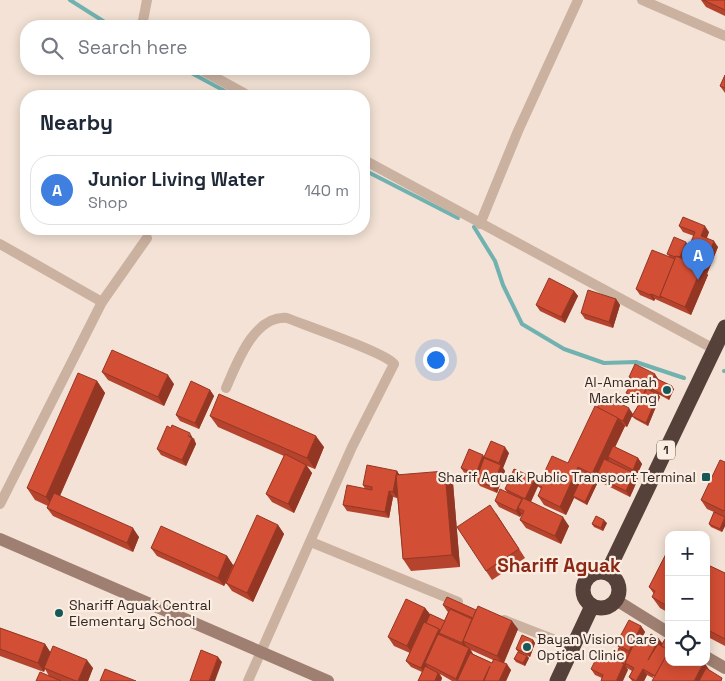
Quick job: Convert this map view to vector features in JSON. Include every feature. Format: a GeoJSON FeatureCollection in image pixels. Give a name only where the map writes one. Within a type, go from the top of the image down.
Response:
{"type":"FeatureCollection","features":[{"type":"Feature","properties":{"kind":"highway","name":"1"},"geometry":{"type":"LineString","coordinates":[[607,574],[725,327]]}},
{"type":"Feature","properties":{"kind":"highway"},"geometry":{"type":"LineString","coordinates":[[594,574],[607,574],[615,580],[618,586],[616,600],[605,608],[592,606],[584,596],[585,582],[594,574]]}},
{"type":"Feature","properties":{"kind":"highway"},"geometry":{"type":"LineString","coordinates":[[557,681],[592,606]]}},
{"type":"Feature","properties":{"kind":"street"},"geometry":{"type":"LineString","coordinates":[[143,20],[147,0]]}},
{"type":"Feature","properties":{"kind":"street"},"geometry":{"type":"LineString","coordinates":[[480,224],[518,131],[578,0]]}},
{"type":"Feature","properties":{"kind":"street"},"geometry":{"type":"LineString","coordinates":[[642,0],[725,36]]}},
{"type":"Feature","properties":{"kind":"street"},"geometry":{"type":"LineString","coordinates":[[211,75],[238,90]]}},
{"type":"Feature","properties":{"kind":"street"},"geometry":{"type":"LineString","coordinates":[[370,163],[714,349]]}},
{"type":"Feature","properties":{"kind":"street"},"geometry":{"type":"LineString","coordinates":[[0,504],[102,302],[147,238]]}},
{"type":"Feature","properties":{"kind":"street"},"geometry":{"type":"LineString","coordinates":[[0,244],[102,302]]}},
{"type":"Feature","properties":{"kind":"street"},"geometry":{"type":"LineString","coordinates":[[226,388],[252,338],[258,330],[276,317],[287,318],[393,361],[394,364],[352,447],[248,681]]}},
{"type":"Feature","properties":{"kind":"street"},"geometry":{"type":"LineString","coordinates":[[0,539],[260,654],[328,681]]}},
{"type":"Feature","properties":{"kind":"street"},"geometry":{"type":"LineString","coordinates":[[311,542],[466,606]]}},
{"type":"Feature","properties":{"kind":"street"},"geometry":{"type":"LineString","coordinates":[[616,600],[665,631]]}},
{"type":"Feature","properties":{"kind":"street"},"geometry":{"type":"LineString","coordinates":[[492,616],[573,648]]}},
{"type":"Feature","properties":{"kind":"street"},"geometry":{"type":"LineString","coordinates":[[710,659],[725,668]]}},
{"type":"Feature","properties":{"kind":"building"},"geometry":{"type":"Polygon","coordinates":[[[703,0],[725,0],[725,10],[703,0]]]}},
{"type":"Feature","properties":{"kind":"building"},"geometry":{"type":"Polygon","coordinates":[[[725,75],[725,88],[720,86],[725,75]]]}},
{"type":"Feature","properties":{"kind":"building"},"geometry":{"type":"Polygon","coordinates":[[[683,217],[705,226],[701,236],[714,241],[703,268],[684,259],[695,232],[679,226],[683,217]]]}},
{"type":"Feature","properties":{"kind":"building"},"geometry":{"type":"Polygon","coordinates":[[[674,237],[686,242],[680,257],[667,254],[674,237]]]}},
{"type":"Feature","properties":{"kind":"building"},"geometry":{"type":"Polygon","coordinates":[[[652,250],[675,259],[660,296],[661,298],[636,289],[652,250]]]}},
{"type":"Feature","properties":{"kind":"building"},"geometry":{"type":"Polygon","coordinates":[[[676,256],[702,267],[685,307],[660,296],[676,256]]]}},
{"type":"Feature","properties":{"kind":"building"},"geometry":{"type":"Polygon","coordinates":[[[549,278],[574,291],[561,317],[536,305],[549,278]]]}},
{"type":"Feature","properties":{"kind":"building"},"geometry":{"type":"Polygon","coordinates":[[[588,290],[616,299],[609,322],[581,313],[588,290]]]}},
{"type":"Feature","properties":{"kind":"building"},"geometry":{"type":"Polygon","coordinates":[[[112,350],[168,375],[158,397],[102,372],[112,350]]]}},
{"type":"Feature","properties":{"kind":"building"},"geometry":{"type":"Polygon","coordinates":[[[635,364],[655,374],[648,387],[629,377],[635,364]]]}},
{"type":"Feature","properties":{"kind":"building"},"geometry":{"type":"Polygon","coordinates":[[[78,373],[97,381],[46,497],[27,488],[78,373]]]}},
{"type":"Feature","properties":{"kind":"building"},"geometry":{"type":"Polygon","coordinates":[[[657,379],[672,386],[667,397],[652,389],[657,379]]]}},
{"type":"Feature","properties":{"kind":"building"},"geometry":{"type":"Polygon","coordinates":[[[191,381],[210,390],[195,423],[176,415],[191,381]]]}},
{"type":"Feature","properties":{"kind":"building"},"geometry":{"type":"Polygon","coordinates":[[[632,382],[646,388],[643,396],[647,389],[658,394],[646,423],[632,416],[641,401],[626,393],[632,382]]]}},
{"type":"Feature","properties":{"kind":"building"},"geometry":{"type":"Polygon","coordinates":[[[219,394],[316,436],[307,458],[210,416],[219,394]]]}},
{"type":"Feature","properties":{"kind":"building"},"geometry":{"type":"Polygon","coordinates":[[[604,395],[629,408],[623,421],[597,408],[604,395]]]}},
{"type":"Feature","properties":{"kind":"building"},"geometry":{"type":"Polygon","coordinates":[[[595,406],[618,418],[592,474],[578,467],[560,507],[538,496],[542,487],[538,486],[552,456],[568,463],[595,406]]]}},
{"type":"Feature","properties":{"kind":"building"},"geometry":{"type":"Polygon","coordinates":[[[172,425],[190,433],[188,436],[192,438],[182,460],[157,449],[167,426],[171,428],[172,425]]]}},
{"type":"Feature","properties":{"kind":"building"},"geometry":{"type":"Polygon","coordinates":[[[491,441],[505,447],[499,463],[484,457],[491,441]]]}},
{"type":"Feature","properties":{"kind":"building"},"geometry":{"type":"Polygon","coordinates":[[[613,446],[638,458],[633,470],[608,457],[613,446]]]}},
{"type":"Feature","properties":{"kind":"building"},"geometry":{"type":"Polygon","coordinates":[[[469,449],[483,455],[476,474],[461,468],[469,449]]]}},
{"type":"Feature","properties":{"kind":"building"},"geometry":{"type":"Polygon","coordinates":[[[285,454],[306,465],[288,504],[266,494],[285,454]]]}},
{"type":"Feature","properties":{"kind":"building"},"geometry":{"type":"Polygon","coordinates":[[[484,458],[501,465],[492,487],[476,480],[484,458]]]}},
{"type":"Feature","properties":{"kind":"building"},"geometry":{"type":"Polygon","coordinates":[[[604,459],[634,473],[626,491],[596,477],[604,459]]]}},
{"type":"Feature","properties":{"kind":"building"},"geometry":{"type":"Polygon","coordinates":[[[720,460],[725,462],[724,511],[701,500],[720,460]]]}},
{"type":"Feature","properties":{"kind":"building"},"geometry":{"type":"Polygon","coordinates":[[[367,465],[397,471],[393,492],[389,491],[385,512],[343,505],[347,485],[372,490],[372,487],[363,485],[367,465]]]}},
{"type":"Feature","properties":{"kind":"building"},"geometry":{"type":"Polygon","coordinates":[[[514,469],[535,478],[525,499],[505,489],[514,469]]]}},
{"type":"Feature","properties":{"kind":"building"},"geometry":{"type":"Polygon","coordinates":[[[445,471],[452,555],[403,559],[396,475],[445,471]]]}},
{"type":"Feature","properties":{"kind":"building"},"geometry":{"type":"Polygon","coordinates":[[[583,475],[595,481],[585,502],[573,496],[583,475]]]}},
{"type":"Feature","properties":{"kind":"building"},"geometry":{"type":"Polygon","coordinates":[[[500,489],[522,499],[516,511],[495,501],[500,489]]]}},
{"type":"Feature","properties":{"kind":"building"},"geometry":{"type":"Polygon","coordinates":[[[54,493],[133,528],[127,543],[47,508],[54,493]]]}},
{"type":"Feature","properties":{"kind":"building"},"geometry":{"type":"Polygon","coordinates":[[[523,498],[563,517],[555,536],[520,520],[524,511],[518,508],[523,498]]]}},
{"type":"Feature","properties":{"kind":"building"},"geometry":{"type":"Polygon","coordinates":[[[490,505],[519,549],[486,571],[457,527],[490,505]]]}},
{"type":"Feature","properties":{"kind":"building"},"geometry":{"type":"Polygon","coordinates":[[[714,512],[725,517],[720,529],[709,524],[714,512]]]}},
{"type":"Feature","properties":{"kind":"building"},"geometry":{"type":"Polygon","coordinates":[[[257,515],[278,525],[247,593],[226,583],[257,515]]]}},
{"type":"Feature","properties":{"kind":"building"},"geometry":{"type":"Polygon","coordinates":[[[596,516],[604,520],[601,528],[592,524],[596,516]]]}},
{"type":"Feature","properties":{"kind":"building"},"geometry":{"type":"Polygon","coordinates":[[[161,526],[227,556],[218,578],[151,548],[161,526]]]}},
{"type":"Feature","properties":{"kind":"building"},"geometry":{"type":"Polygon","coordinates":[[[665,556],[665,605],[652,597],[655,591],[649,587],[665,556]]]}},
{"type":"Feature","properties":{"kind":"building"},"geometry":{"type":"Polygon","coordinates":[[[710,566],[725,573],[725,639],[710,631],[710,566]]]}},
{"type":"Feature","properties":{"kind":"building"},"geometry":{"type":"Polygon","coordinates":[[[447,597],[476,610],[473,618],[443,605],[447,597]]]}},
{"type":"Feature","properties":{"kind":"building"},"geometry":{"type":"Polygon","coordinates":[[[406,599],[425,608],[407,646],[388,637],[406,599]]]}},
{"type":"Feature","properties":{"kind":"building"},"geometry":{"type":"Polygon","coordinates":[[[478,606],[512,621],[497,656],[463,641],[478,606]]]}},
{"type":"Feature","properties":{"kind":"building"},"geometry":{"type":"Polygon","coordinates":[[[450,609],[472,619],[462,643],[439,633],[450,609]]]}},
{"type":"Feature","properties":{"kind":"building"},"geometry":{"type":"Polygon","coordinates":[[[430,614],[445,621],[440,631],[426,623],[430,614]]]}},
{"type":"Feature","properties":{"kind":"building"},"geometry":{"type":"Polygon","coordinates":[[[629,620],[641,626],[629,651],[616,644],[629,620]]]}},
{"type":"Feature","properties":{"kind":"building"},"geometry":{"type":"Polygon","coordinates":[[[424,622],[439,629],[421,668],[406,661],[424,622]]]}},
{"type":"Feature","properties":{"kind":"building"},"geometry":{"type":"Polygon","coordinates":[[[0,628],[45,644],[38,663],[0,649],[0,628]]]}},
{"type":"Feature","properties":{"kind":"building"},"geometry":{"type":"Polygon","coordinates":[[[639,633],[649,638],[651,634],[659,639],[648,660],[658,644],[665,648],[665,658],[655,676],[643,669],[636,681],[629,677],[634,668],[625,663],[639,633]]]}},
{"type":"Feature","properties":{"kind":"building"},"geometry":{"type":"Polygon","coordinates":[[[438,634],[469,648],[456,679],[425,663],[438,634]]]}},
{"type":"Feature","properties":{"kind":"building","name":"Bayan Vision Care Optical Clinic"},"geometry":{"type":"Polygon","coordinates":[[[522,635],[533,640],[528,654],[516,649],[522,635]]]}},
{"type":"Feature","properties":{"kind":"building"},"geometry":{"type":"Polygon","coordinates":[[[665,639],[665,648],[661,646],[665,639]]]}},
{"type":"Feature","properties":{"kind":"building"},"geometry":{"type":"Polygon","coordinates":[[[53,646],[87,660],[78,681],[44,668],[53,646]]]}},
{"type":"Feature","properties":{"kind":"building"},"geometry":{"type":"Polygon","coordinates":[[[619,648],[629,653],[626,665],[614,659],[619,648]]]}},
{"type":"Feature","properties":{"kind":"building"},"geometry":{"type":"Polygon","coordinates":[[[201,650],[218,657],[209,681],[190,681],[201,650]]]}},
{"type":"Feature","properties":{"kind":"building"},"geometry":{"type":"Polygon","coordinates":[[[600,651],[624,664],[616,681],[601,681],[603,675],[591,669],[600,651]]]}},
{"type":"Feature","properties":{"kind":"building"},"geometry":{"type":"Polygon","coordinates":[[[518,652],[527,656],[523,663],[514,659],[518,652]]]}},
{"type":"Feature","properties":{"kind":"building"},"geometry":{"type":"Polygon","coordinates":[[[470,653],[492,663],[494,659],[507,664],[499,681],[484,681],[490,666],[483,681],[457,681],[470,653]]]}},
{"type":"Feature","properties":{"kind":"building"},"geometry":{"type":"Polygon","coordinates":[[[665,658],[665,666],[702,666],[694,681],[652,681],[665,658]]]}},
{"type":"Feature","properties":{"kind":"building"},"geometry":{"type":"Polygon","coordinates":[[[425,666],[438,673],[435,681],[418,681],[425,666]]]}},
{"type":"Feature","properties":{"kind":"building"},"geometry":{"type":"Polygon","coordinates":[[[706,668],[722,678],[721,681],[699,681],[706,668]]]}},
{"type":"Feature","properties":{"kind":"building"},"geometry":{"type":"Polygon","coordinates":[[[105,669],[136,681],[100,681],[105,669]]]}},
{"type":"Feature","properties":{"kind":"building"},"geometry":{"type":"Polygon","coordinates":[[[40,672],[61,681],[36,681],[40,672]]]}},
{"type":"Feature","properties":{"kind":"waterway"},"geometry":{"type":"LineString","coordinates":[[70,0],[102,20]]}},
{"type":"Feature","properties":{"kind":"waterway"},"geometry":{"type":"LineString","coordinates":[[195,75],[223,90]]}},
{"type":"Feature","properties":{"kind":"waterway"},"geometry":{"type":"LineString","coordinates":[[370,173],[458,218]]}},
{"type":"Feature","properties":{"kind":"waterway"},"geometry":{"type":"LineString","coordinates":[[474,227],[495,261],[503,285],[522,324],[564,349],[604,363],[636,362],[684,378]]}},
{"type":"Feature","properties":{"kind":"place","name":"Junior Living Water"},"geometry":{"type":"Point","coordinates":[698,280]}},
{"type":"Feature","properties":{"kind":"place","name":"Al-Amanah Marketing"},"geometry":{"type":"Point","coordinates":[667,390]}},
{"type":"Feature","properties":{"kind":"place","name":"Sharif Aguak Public Transport Terminal"},"geometry":{"type":"Point","coordinates":[706,477]}},
{"type":"Feature","properties":{"kind":"place","name":"Shariff Aguak Central Elementary School"},"geometry":{"type":"Point","coordinates":[59,613]}},
{"type":"Feature","properties":{"kind":"place","name":"Bayan Vision Care Optical Clinic"},"geometry":{"type":"Point","coordinates":[527,647]}},
{"type":"Feature","properties":{"kind":"district","name":"Shariff Aguak"},"geometry":{"type":"Point","coordinates":[559,565]}}]}
